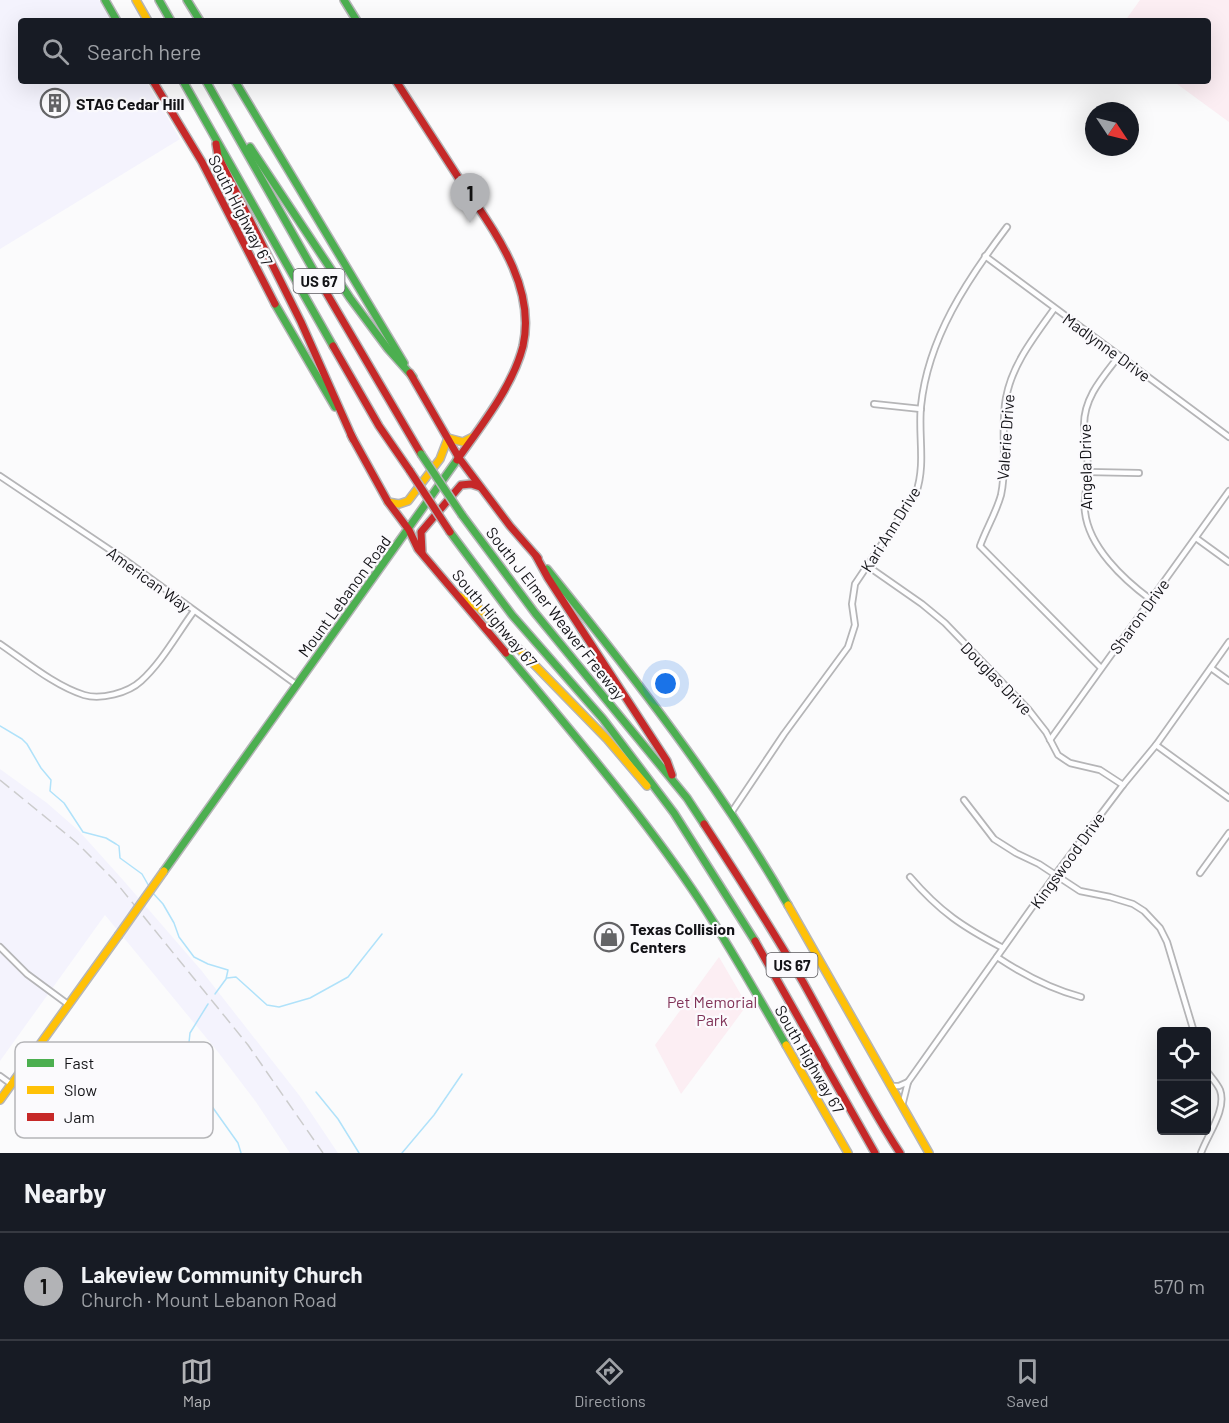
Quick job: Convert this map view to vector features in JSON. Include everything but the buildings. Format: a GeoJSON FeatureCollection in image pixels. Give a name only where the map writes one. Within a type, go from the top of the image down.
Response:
{"type":"FeatureCollection","features":[{"type":"Feature","properties":{"kind":"main road"},"geometry":{"type":"LineString","coordinates":[[105,0],[115,18]]}},
{"type":"Feature","properties":{"kind":"main road"},"geometry":{"type":"LineString","coordinates":[[136,0],[146,18]]}},
{"type":"Feature","properties":{"kind":"main road"},"geometry":{"type":"LineString","coordinates":[[159,0],[169,18]]}},
{"type":"Feature","properties":{"kind":"main road"},"geometry":{"type":"LineString","coordinates":[[187,0],[198,18]]}},
{"type":"Feature","properties":{"kind":"main road"},"geometry":{"type":"LineString","coordinates":[[344,0],[355,18]]}},
{"type":"Feature","properties":{"kind":"main road","name":"South Highway 67"},"geometry":{"type":"LineString","coordinates":[[155,84],[202,162],[270,294],[388,502],[409,530],[418,549],[563,722],[646,827],[692,890],[735,957],[848,1153]]}},
{"type":"Feature","properties":{"kind":"main road","name":"South J Elmer Weaver Freeway"},"geometry":{"type":"LineString","coordinates":[[185,84],[379,426],[450,532],[512,615],[603,719],[674,813],[749,931],[875,1153]]}},
{"type":"Feature","properties":{"kind":"main road","name":"South J Elmer Weaver Freeway"},"geometry":{"type":"LineString","coordinates":[[208,84],[367,364],[421,454],[462,515],[535,614],[675,782],[757,906],[803,983],[879,1121],[900,1153]]}},
{"type":"Feature","properties":{"kind":"main road"},"geometry":{"type":"LineString","coordinates":[[237,84],[413,377],[459,458],[510,526],[666,718],[731,813],[796,921],[929,1153]]}},
{"type":"Feature","properties":{"kind":"main road","name":"Mount Lebanon Road"},"geometry":{"type":"LineString","coordinates":[[42,1042],[409,530],[514,374],[524,345],[526,318],[520,286],[504,247],[398,84]]}},
{"type":"Feature","properties":{"kind":"main road"},"geometry":{"type":"LineString","coordinates":[[220,107],[232,118],[319,254],[395,360],[413,377]]}},
{"type":"Feature","properties":{"kind":"main road"},"geometry":{"type":"LineString","coordinates":[[215,135],[218,156],[301,322],[353,439]]}},
{"type":"Feature","properties":{"kind":"main road"},"geometry":{"type":"LineString","coordinates":[[448,438],[463,442],[474,436]]}},
{"type":"Feature","properties":{"kind":"main road"},"geometry":{"type":"LineString","coordinates":[[388,502],[399,504],[408,501],[440,459],[448,438]]}},
{"type":"Feature","properties":{"kind":"main road"},"geometry":{"type":"LineString","coordinates":[[422,552],[421,532],[461,485],[471,484],[482,488]]}},
{"type":"Feature","properties":{"kind":"main road"},"geometry":{"type":"LineString","coordinates":[[536,556],[667,761],[675,782]]}},
{"type":"Feature","properties":{"kind":"main road"},"geometry":{"type":"LineString","coordinates":[[459,596],[479,608],[607,739],[648,788],[674,813]]}},
{"type":"Feature","properties":{"kind":"main road","name":"Mount Lebanon Road"},"geometry":{"type":"LineString","coordinates":[[0,1100],[15,1080]]}},
{"type":"Feature","properties":{"kind":"street","name":"Kari Ann Drive"},"geometry":{"type":"LineString","coordinates":[[731,813],[784,734],[848,647],[855,625],[852,604],[855,585],[916,493],[921,479],[921,409],[924,382],[940,332],[985,256],[1007,227]]}},
{"type":"Feature","properties":{"kind":"street","name":"Madlynne Drive"},"geometry":{"type":"LineString","coordinates":[[985,256],[1229,437]]}},
{"type":"Feature","properties":{"kind":"street","name":"Valerie Drive"},"geometry":{"type":"LineString","coordinates":[[1054,309],[1021,357],[1006,397],[1001,494],[980,546],[1101,668]]}},
{"type":"Feature","properties":{"kind":"street","name":"Angela Drive"},"geometry":{"type":"LineString","coordinates":[[1119,356],[1090,396],[1086,409],[1084,423],[1088,472],[1085,515],[1098,546],[1118,570],[1150,599]]}},
{"type":"Feature","properties":{"kind":"street"},"geometry":{"type":"LineString","coordinates":[[874,404],[921,409]]}},
{"type":"Feature","properties":{"kind":"street"},"geometry":{"type":"LineString","coordinates":[[1088,472],[1139,473]]}},
{"type":"Feature","properties":{"kind":"street","name":"American Way"},"geometry":{"type":"LineString","coordinates":[[0,476],[125,560],[297,685]]}},
{"type":"Feature","properties":{"kind":"street","name":"Sharon Drive"},"geometry":{"type":"LineString","coordinates":[[1050,740],[1229,491]]}},
{"type":"Feature","properties":{"kind":"street"},"geometry":{"type":"LineString","coordinates":[[1196,538],[1229,562]]}},
{"type":"Feature","properties":{"kind":"street","name":"Douglas Drive"},"geometry":{"type":"LineString","coordinates":[[868,567],[922,604],[945,623],[1028,709],[1041,725],[1058,755],[1070,763],[1100,770],[1123,785]]}},
{"type":"Feature","properties":{"kind":"street"},"geometry":{"type":"LineString","coordinates":[[0,645],[68,688],[86,696],[110,695],[125,692],[138,684],[194,611]]}},
{"type":"Feature","properties":{"kind":"street","name":"Kingswood Drive"},"geometry":{"type":"LineString","coordinates":[[902,1107],[908,1082],[1055,875],[1156,745],[1229,642]]}},
{"type":"Feature","properties":{"kind":"street"},"geometry":{"type":"LineString","coordinates":[[1211,668],[1229,681]]}},
{"type":"Feature","properties":{"kind":"street"},"geometry":{"type":"LineString","coordinates":[[1156,745],[1229,798]]}},
{"type":"Feature","properties":{"kind":"street"},"geometry":{"type":"LineString","coordinates":[[964,800],[994,839],[1080,891],[1133,904],[1144,911],[1160,928],[1167,942],[1188,1004],[1193,1027]]}},
{"type":"Feature","properties":{"kind":"street"},"geometry":{"type":"LineString","coordinates":[[1200,873],[1229,833]]}},
{"type":"Feature","properties":{"kind":"street"},"geometry":{"type":"LineString","coordinates":[[910,877],[924,894],[953,919],[1003,948]]}},
{"type":"Feature","properties":{"kind":"street"},"geometry":{"type":"LineString","coordinates":[[0,947],[27,974],[69,1005]]}},
{"type":"Feature","properties":{"kind":"street"},"geometry":{"type":"LineString","coordinates":[[997,957],[1033,980],[1060,992],[1081,997]]}},
{"type":"Feature","properties":{"kind":"street"},"geometry":{"type":"LineString","coordinates":[[0,1076],[12,1084]]}},
{"type":"Feature","properties":{"kind":"street"},"geometry":{"type":"LineString","coordinates":[[1201,1153],[1221,1111],[1222,1097],[1219,1087],[1211,1077]]}},
{"type":"Feature","properties":{"kind":"street"},"geometry":{"type":"LineString","coordinates":[[890,1086],[899,1086],[908,1082]]}},
{"type":"Feature","properties":{"kind":"shaded area"},"geometry":{"type":"Polygon","coordinates":[[[0,0],[99,0],[109,18],[18,18],[18,84],[148,84],[180,139],[0,249],[0,0]]]}},
{"type":"Feature","properties":{"kind":"shaded area"},"geometry":{"type":"Polygon","coordinates":[[[0,769],[47,803],[79,831],[123,880],[201,970],[299,1095],[338,1153],[290,1153],[256,1102],[213,1046],[213,1042],[210,1042],[105,915],[0,1061],[0,769]]]}},
{"type":"Feature","properties":{"kind":"green space"},"geometry":{"type":"Polygon","coordinates":[[[1140,0],[1229,0],[1229,122],[1177,84],[1211,84],[1211,18],[1127,18],[1140,0]]]}},
{"type":"Feature","properties":{"kind":"green space","name":"Pet Memorial Park"},"geometry":{"type":"Polygon","coordinates":[[[719,957],[747,1005],[681,1094],[655,1045],[719,957]]]}},
{"type":"Feature","properties":{"kind":"waterway"},"geometry":{"type":"LineString","coordinates":[[0,726],[27,744],[51,780],[50,791],[64,803],[83,832],[106,838],[119,846],[120,858],[142,874],[150,888]]}},
{"type":"Feature","properties":{"kind":"waterway"},"geometry":{"type":"LineString","coordinates":[[152,892],[163,904],[179,937],[194,957],[228,970],[226,979],[215,994]]}},
{"type":"Feature","properties":{"kind":"waterway"},"geometry":{"type":"LineString","coordinates":[[227,978],[236,977],[267,1005],[279,1007],[310,998],[348,977],[382,934]]}},
{"type":"Feature","properties":{"kind":"waterway"},"geometry":{"type":"LineString","coordinates":[[189,1042],[190,1033],[208,1004]]}},
{"type":"Feature","properties":{"kind":"waterway"},"geometry":{"type":"LineString","coordinates":[[402,1153],[434,1115],[462,1074]]}},
{"type":"Feature","properties":{"kind":"waterway"},"geometry":{"type":"LineString","coordinates":[[316,1092],[338,1119],[359,1153]]}},
{"type":"Feature","properties":{"kind":"waterway"},"geometry":{"type":"LineString","coordinates":[[213,1108],[238,1143],[241,1153]]}},
{"type":"Feature","properties":{"kind":"railway"},"geometry":{"type":"LineString","coordinates":[[0,780],[76,842],[114,880],[248,1045],[323,1153]]}},
{"type":"Feature","properties":{"kind":"traffic: fast"},"geometry":{"type":"LineString","coordinates":[[105,0],[115,18]]}},
{"type":"Feature","properties":{"kind":"traffic: fast"},"geometry":{"type":"LineString","coordinates":[[159,0],[169,18]]}},
{"type":"Feature","properties":{"kind":"traffic: fast"},"geometry":{"type":"LineString","coordinates":[[187,0],[198,18]]}},
{"type":"Feature","properties":{"kind":"traffic: fast"},"geometry":{"type":"LineString","coordinates":[[344,0],[355,18]]}},
{"type":"Feature","properties":{"kind":"traffic: fast"},"geometry":{"type":"LineString","coordinates":[[185,84],[333,346]]}},
{"type":"Feature","properties":{"kind":"traffic: fast"},"geometry":{"type":"LineString","coordinates":[[208,84],[323,287]]}},
{"type":"Feature","properties":{"kind":"traffic: fast"},"geometry":{"type":"LineString","coordinates":[[237,84],[404,363]]}},
{"type":"Feature","properties":{"kind":"traffic: fast"},"geometry":{"type":"LineString","coordinates":[[250,147],[350,298],[388,349],[413,377]]}},
{"type":"Feature","properties":{"kind":"traffic: fast"},"geometry":{"type":"LineString","coordinates":[[275,304],[335,407]]}},
{"type":"Feature","properties":{"kind":"traffic: fast"},"geometry":{"type":"LineString","coordinates":[[421,454],[462,515]]}},
{"type":"Feature","properties":{"kind":"traffic: fast"},"geometry":{"type":"LineString","coordinates":[[164,871],[457,460]]}},
{"type":"Feature","properties":{"kind":"traffic: fast"},"geometry":{"type":"LineString","coordinates":[[462,515],[535,613],[687,798],[704,824]]}},
{"type":"Feature","properties":{"kind":"traffic: fast"},"geometry":{"type":"LineString","coordinates":[[450,532],[512,615],[603,719],[674,813],[755,941]]}},
{"type":"Feature","properties":{"kind":"traffic: fast"},"geometry":{"type":"LineString","coordinates":[[547,569],[674,732],[733,817],[788,905]]}},
{"type":"Feature","properties":{"kind":"traffic: fast"},"geometry":{"type":"LineString","coordinates":[[506,653],[602,769],[671,858],[717,927],[786,1045]]}},
{"type":"Feature","properties":{"kind":"traffic: slow"},"geometry":{"type":"LineString","coordinates":[[136,0],[146,18]]}},
{"type":"Feature","properties":{"kind":"traffic: slow"},"geometry":{"type":"LineString","coordinates":[[388,502],[399,504],[408,501],[440,459],[448,438],[463,442],[473,437]]}},
{"type":"Feature","properties":{"kind":"traffic: slow"},"geometry":{"type":"LineString","coordinates":[[459,596],[479,608],[607,739],[647,786]]}},
{"type":"Feature","properties":{"kind":"traffic: slow"},"geometry":{"type":"LineString","coordinates":[[118,936],[164,871]]}},
{"type":"Feature","properties":{"kind":"traffic: slow"},"geometry":{"type":"LineString","coordinates":[[788,905],[929,1153]]}},
{"type":"Feature","properties":{"kind":"traffic: slow"},"geometry":{"type":"LineString","coordinates":[[42,1042],[118,936]]}},
{"type":"Feature","properties":{"kind":"traffic: slow"},"geometry":{"type":"LineString","coordinates":[[786,1045],[848,1153]]}},
{"type":"Feature","properties":{"kind":"traffic: slow"},"geometry":{"type":"LineString","coordinates":[[0,1100],[15,1079]]}},
{"type":"Feature","properties":{"kind":"traffic: jam"},"geometry":{"type":"LineString","coordinates":[[155,84],[202,162],[275,304]]}},
{"type":"Feature","properties":{"kind":"traffic: jam"},"geometry":{"type":"LineString","coordinates":[[398,84],[496,235],[508,256],[523,300],[526,323],[523,346],[512,376],[457,460]]}},
{"type":"Feature","properties":{"kind":"traffic: jam"},"geometry":{"type":"LineString","coordinates":[[216,144],[218,156],[301,322],[353,439]]}},
{"type":"Feature","properties":{"kind":"traffic: jam"},"geometry":{"type":"LineString","coordinates":[[323,287],[421,454]]}},
{"type":"Feature","properties":{"kind":"traffic: jam"},"geometry":{"type":"LineString","coordinates":[[333,346],[379,426],[410,471]]}},
{"type":"Feature","properties":{"kind":"traffic: jam"},"geometry":{"type":"LineString","coordinates":[[410,373],[459,458],[510,526],[538,558]]}},
{"type":"Feature","properties":{"kind":"traffic: jam"},"geometry":{"type":"LineString","coordinates":[[351,435],[388,502],[409,530],[418,549],[506,653]]}},
{"type":"Feature","properties":{"kind":"traffic: jam"},"geometry":{"type":"LineString","coordinates":[[410,471],[450,532]]}},
{"type":"Feature","properties":{"kind":"traffic: jam"},"geometry":{"type":"LineString","coordinates":[[422,552],[421,532],[461,485],[471,484],[480,487]]}},
{"type":"Feature","properties":{"kind":"traffic: jam"},"geometry":{"type":"LineString","coordinates":[[536,556],[667,761],[672,775]]}},
{"type":"Feature","properties":{"kind":"traffic: jam"},"geometry":{"type":"LineString","coordinates":[[704,824],[803,982],[862,1090],[900,1153]]}},
{"type":"Feature","properties":{"kind":"traffic: jam"},"geometry":{"type":"LineString","coordinates":[[755,941],[875,1153]]}},
{"type":"Feature","properties":{"kind":"place","name":"STAG Cedar Hill"},"geometry":{"type":"Point","coordinates":[55,103]}},
{"type":"Feature","properties":{"kind":"place","name":"Lakeview Community Church"},"geometry":{"type":"Point","coordinates":[470,223]}},
{"type":"Feature","properties":{"kind":"place","name":"Texas Collision Centers"},"geometry":{"type":"Point","coordinates":[609,937]}}]}
